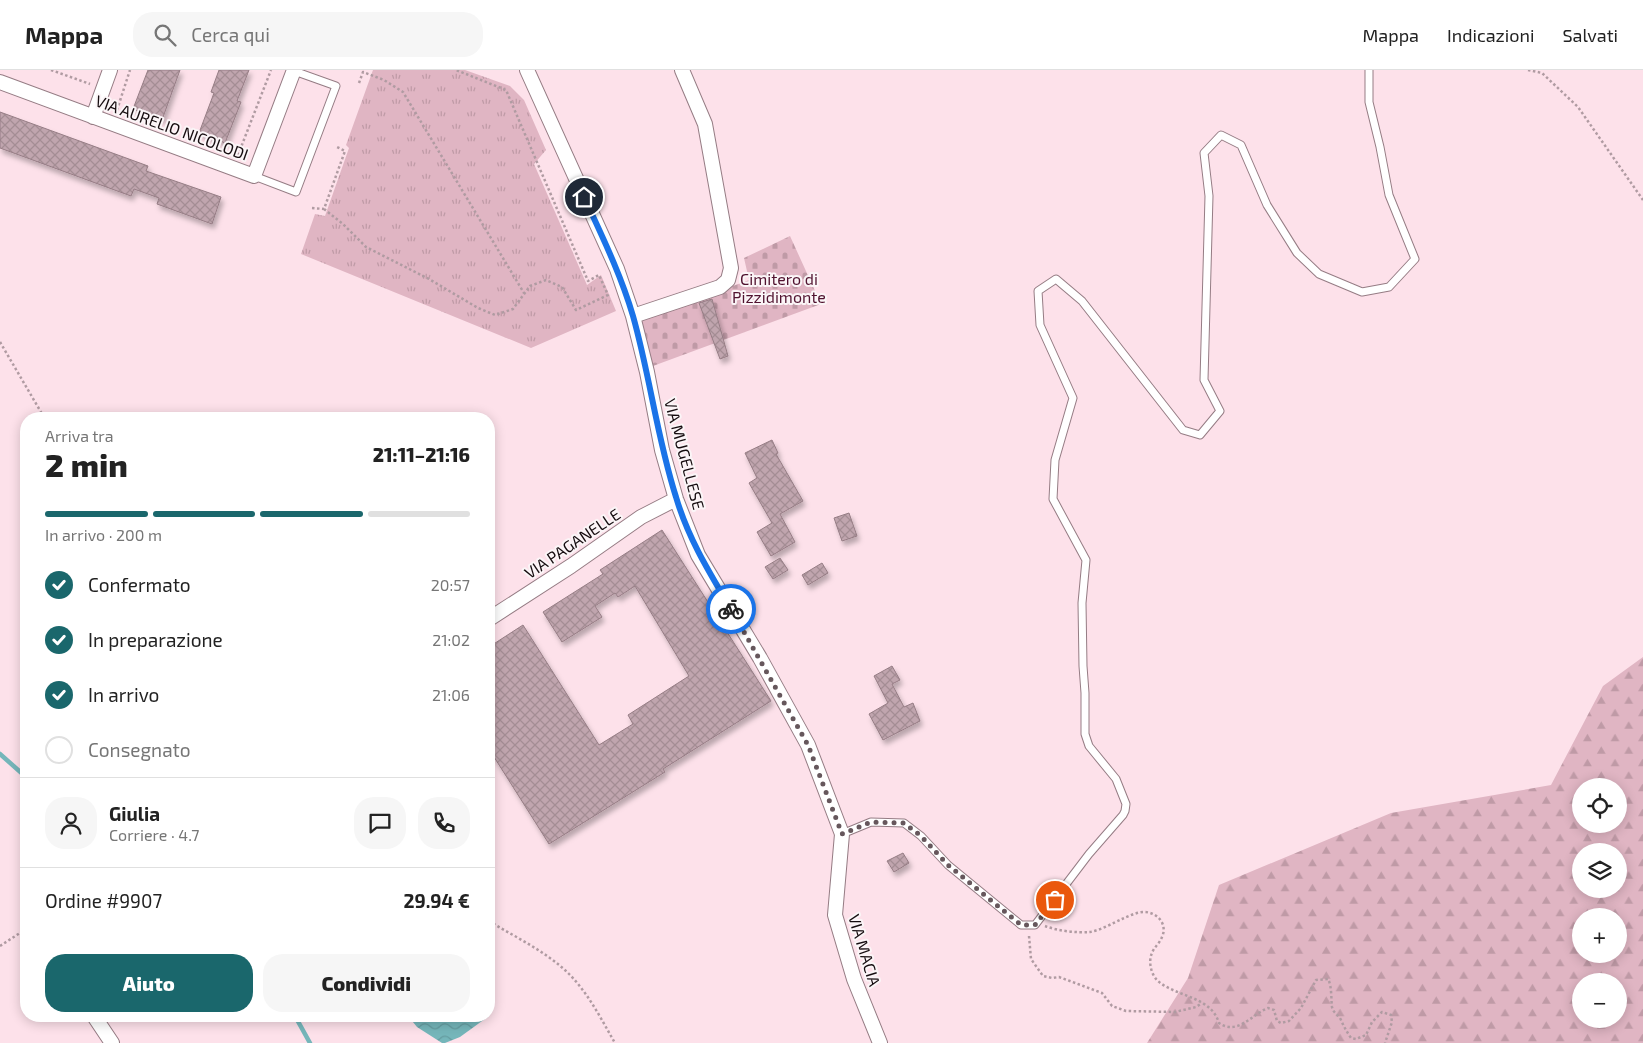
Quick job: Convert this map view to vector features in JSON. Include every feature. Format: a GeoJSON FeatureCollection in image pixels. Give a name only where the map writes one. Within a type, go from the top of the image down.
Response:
{"type":"FeatureCollection","features":[{"type":"Feature","properties":{"kind":"street"},"geometry":{"type":"LineString","coordinates":[[93,117],[110,70]]}},
{"type":"Feature","properties":{"kind":"street","name":"VIA AURELIO NICOLODI"},"geometry":{"type":"LineString","coordinates":[[0,82],[254,176],[294,70]]}},
{"type":"Feature","properties":{"kind":"street","name":"VIA MUGELLESE"},"geometry":{"type":"LineString","coordinates":[[526,70],[617,269],[633,316],[647,372],[662,450],[676,499],[698,554],[760,658],[808,745],[842,834]]}},
{"type":"Feature","properties":{"kind":"street"},"geometry":{"type":"LineString","coordinates":[[633,316],[720,286],[728,280],[731,268],[705,124],[682,70]]}},
{"type":"Feature","properties":{"kind":"street","name":"VIA PAGANELLE"},"geometry":{"type":"LineString","coordinates":[[495,615],[571,566],[640,517],[676,499]]}},
{"type":"Feature","properties":{"kind":"street","name":"VIA MACIA"},"geometry":{"type":"LineString","coordinates":[[842,834],[835,915],[854,979],[880,1043]]}},
{"type":"Feature","properties":{"kind":"street"},"geometry":{"type":"LineString","coordinates":[[98,1022],[112,1043]]}},
{"type":"Feature","properties":{"kind":"lane"},"geometry":{"type":"LineString","coordinates":[[254,176],[296,192],[336,86],[294,70]]}},
{"type":"Feature","properties":{"kind":"lane"},"geometry":{"type":"LineString","coordinates":[[842,834],[871,822],[904,823],[921,836],[948,865],[1021,925],[1035,925],[1089,854],[1123,815],[1126,804],[1116,779],[1088,746],[1085,734],[1082,603],[1086,560],[1053,499],[1055,460],[1073,398],[1040,325],[1038,291],[1056,279],[1082,301],[1183,430],[1200,435],[1220,411],[1204,380],[1209,196],[1204,153],[1221,134],[1241,145],[1267,205],[1296,253],[1319,274],[1362,292],[1389,287],[1415,259],[1389,195],[1369,102],[1370,70]]}},
{"type":"Feature","properties":{"kind":"path"},"geometry":{"type":"LineString","coordinates":[[51,70],[93,85]]}},
{"type":"Feature","properties":{"kind":"path"},"geometry":{"type":"LineString","coordinates":[[126,114],[116,110],[130,70]]}},
{"type":"Feature","properties":{"kind":"path"},"geometry":{"type":"LineString","coordinates":[[237,156],[270,70]]}},
{"type":"Feature","properties":{"kind":"path"},"geometry":{"type":"LineString","coordinates":[[312,208],[324,209],[343,224],[366,247],[429,279],[478,308],[495,315],[513,309],[530,286],[546,280],[562,287],[576,310],[608,295],[599,275],[588,281],[506,90],[456,70]]}},
{"type":"Feature","properties":{"kind":"path"},"geometry":{"type":"LineString","coordinates":[[1528,70],[1542,73],[1578,107],[1643,200]]}},
{"type":"Feature","properties":{"kind":"path"},"geometry":{"type":"LineString","coordinates":[[359,83],[363,72],[384,80],[403,92],[524,293]]}},
{"type":"Feature","properties":{"kind":"path"},"geometry":{"type":"LineString","coordinates":[[324,209],[345,151],[335,146]]}},
{"type":"Feature","properties":{"kind":"path"},"geometry":{"type":"LineString","coordinates":[[0,342],[41,412]]}},
{"type":"Feature","properties":{"kind":"path"},"geometry":{"type":"LineString","coordinates":[[1037,923],[1056,930],[1091,932],[1139,912],[1153,913],[1157,915],[1163,925],[1162,938],[1150,957],[1152,971],[1156,979],[1171,989],[1186,994],[1211,1009],[1217,1017],[1218,1023],[1225,1027],[1240,1025],[1268,1008],[1274,1010],[1277,1021],[1286,1023],[1294,1018],[1301,1008],[1316,980],[1328,979],[1334,1012],[1341,1018],[1351,1038],[1356,1039],[1366,1036],[1372,1022],[1382,1012],[1391,1015],[1392,1022],[1385,1043]]}},
{"type":"Feature","properties":{"kind":"path"},"geometry":{"type":"LineString","coordinates":[[495,925],[543,954],[567,972],[591,1002],[616,1043]]}},
{"type":"Feature","properties":{"kind":"path"},"geometry":{"type":"LineString","coordinates":[[1029,925],[1031,959],[1043,976],[1052,978],[1059,976],[1102,993],[1112,1006],[1126,1011],[1176,1012],[1196,1007],[1202,1003]]}},
{"type":"Feature","properties":{"kind":"path"},"geometry":{"type":"LineString","coordinates":[[0,946],[20,934]]}},
{"type":"Feature","properties":{"kind":"green space"},"geometry":{"type":"Polygon","coordinates":[[[373,70],[465,70],[510,86],[524,100],[546,150],[534,164],[587,285],[601,275],[616,311],[531,348],[301,254],[315,214],[325,216],[349,148],[346,145],[373,70]]]}},
{"type":"Feature","properties":{"kind":"green space","name":"Cimitero di Pizzidimonte"},"geometry":{"type":"Polygon","coordinates":[[[790,236],[821,304],[653,366],[641,320],[749,280],[744,258],[790,236]]]}},
{"type":"Feature","properties":{"kind":"green space"},"geometry":{"type":"Polygon","coordinates":[[[1643,657],[1643,1043],[1147,1043],[1188,978],[1219,885],[1391,813],[1551,785],[1603,686],[1643,657]]]}},
{"type":"Feature","properties":{"kind":"water"},"geometry":{"type":"Polygon","coordinates":[[[413,1022],[481,1022],[460,1037],[445,1043],[417,1027],[413,1022]]]}},
{"type":"Feature","properties":{"kind":"building"},"geometry":{"type":"Polygon","coordinates":[[[148,70],[180,70],[162,120],[133,109],[148,70]]]}},
{"type":"Feature","properties":{"kind":"building"},"geometry":{"type":"Polygon","coordinates":[[[219,70],[249,70],[237,101],[241,102],[225,143],[199,133],[214,93],[211,92],[219,70]]]}},
{"type":"Feature","properties":{"kind":"building"},"geometry":{"type":"Polygon","coordinates":[[[0,112],[148,166],[146,171],[221,197],[212,224],[157,204],[159,198],[134,189],[131,196],[0,148],[0,112]]]}},
{"type":"Feature","properties":{"kind":"building"},"geometry":{"type":"Polygon","coordinates":[[[712,299],[728,356],[720,359],[699,303],[712,299]]]}},
{"type":"Feature","properties":{"kind":"building"},"geometry":{"type":"Polygon","coordinates":[[[772,440],[778,453],[776,454],[803,501],[780,514],[795,542],[771,556],[757,532],[772,523],[749,483],[757,478],[745,453],[772,440]]]}},
{"type":"Feature","properties":{"kind":"building"},"geometry":{"type":"Polygon","coordinates":[[[849,513],[857,536],[842,541],[834,518],[849,513]]]}},
{"type":"Feature","properties":{"kind":"building"},"geometry":{"type":"Polygon","coordinates":[[[662,530],[771,701],[663,769],[665,772],[549,844],[495,758],[495,643],[523,625],[599,745],[633,724],[628,715],[689,676],[635,586],[618,597],[615,593],[595,606],[602,617],[562,642],[543,612],[603,574],[600,570],[662,530]]]}},
{"type":"Feature","properties":{"kind":"building"},"geometry":{"type":"Polygon","coordinates":[[[780,558],[788,570],[773,579],[765,567],[780,558]]]}},
{"type":"Feature","properties":{"kind":"building"},"geometry":{"type":"Polygon","coordinates":[[[822,563],[828,573],[808,585],[802,575],[822,563]]]}},
{"type":"Feature","properties":{"kind":"building"},"geometry":{"type":"Polygon","coordinates":[[[892,666],[900,680],[892,684],[904,707],[913,703],[920,721],[883,740],[869,714],[888,703],[874,676],[892,666]]]}},
{"type":"Feature","properties":{"kind":"building"},"geometry":{"type":"Polygon","coordinates":[[[903,853],[909,863],[894,872],[887,861],[903,853]]]}},
{"type":"Feature","properties":{"kind":"waterway"},"geometry":{"type":"LineString","coordinates":[[0,754],[20,772]]}},
{"type":"Feature","properties":{"kind":"waterway"},"geometry":{"type":"LineString","coordinates":[[298,1022],[310,1043]]}},
{"type":"Feature","properties":{"kind":"way so far"},"geometry":{"type":"LineString","coordinates":[[731,609],[808,745],[842,834],[871,822],[904,823],[921,836],[948,865],[1021,925],[1035,925],[1055,900]]}},
{"type":"Feature","properties":{"kind":"route"},"geometry":{"type":"LineString","coordinates":[[584,197],[617,269],[633,316],[647,372],[662,450],[676,499],[698,554],[731,609]]}}]}
